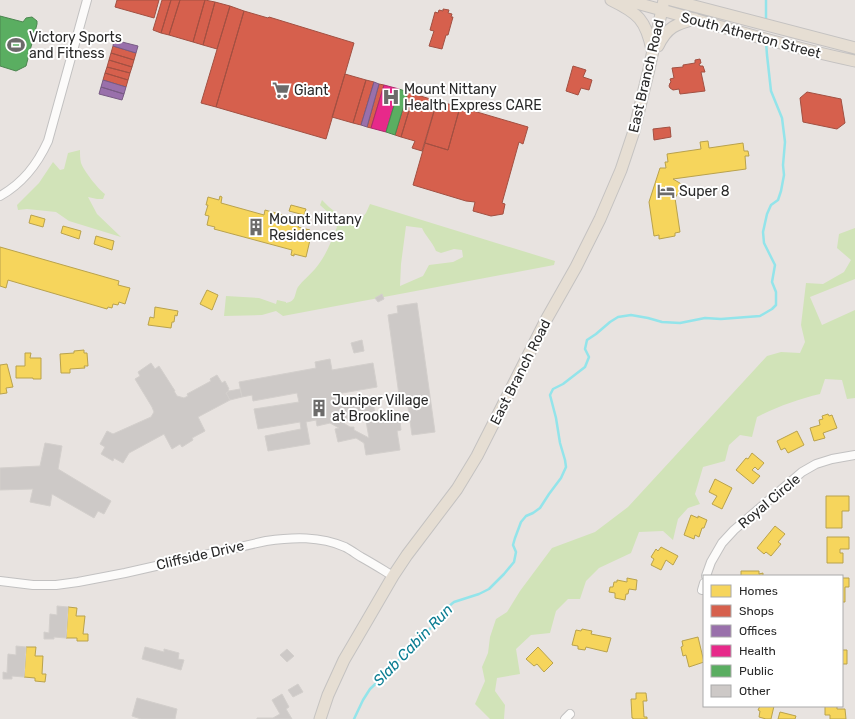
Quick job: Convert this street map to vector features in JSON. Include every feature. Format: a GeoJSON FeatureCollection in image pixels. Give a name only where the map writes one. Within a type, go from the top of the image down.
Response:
{"type":"FeatureCollection","features":[{"type":"Feature","properties":{"kind":"main road"},"geometry":{"type":"LineString","coordinates":[[611,0],[632,12],[642,21],[649,36],[652,59]]}},
{"type":"Feature","properties":{"kind":"main road","name":"South Atherton Street"},"geometry":{"type":"LineString","coordinates":[[625,0],[663,5],[695,19],[758,38],[855,61]]}},
{"type":"Feature","properties":{"kind":"main road","name":"South Atherton Street"},"geometry":{"type":"LineString","coordinates":[[671,0],[855,48]]}},
{"type":"Feature","properties":{"kind":"main road","name":"East Branch Road"},"geometry":{"type":"LineString","coordinates":[[320,719],[328,695],[344,660],[393,576],[457,489],[477,456],[546,320],[576,267],[600,219],[621,170],[635,126],[652,59],[663,5]]}},
{"type":"Feature","properties":{"kind":"main road"},"geometry":{"type":"LineString","coordinates":[[652,59],[662,36],[666,32],[676,25],[695,19]]}},
{"type":"Feature","properties":{"kind":"street"},"geometry":{"type":"LineString","coordinates":[[0,196],[21,181],[28,173],[41,156],[48,141],[88,0]]}},
{"type":"Feature","properties":{"kind":"street","name":"Royal Circle"},"geometry":{"type":"LineString","coordinates":[[706,575],[718,549],[734,530],[802,472],[816,464],[832,458],[855,455]]}},
{"type":"Feature","properties":{"kind":"street","name":"Cliffside Drive"},"geometry":{"type":"LineString","coordinates":[[0,581],[34,585],[56,585],[78,582],[125,573],[280,538],[317,539],[335,543],[393,576]]}},
{"type":"Feature","properties":{"kind":"green space"},"geometry":{"type":"Polygon","coordinates":[[[80,150],[81,161],[88,175],[105,194],[103,199],[88,197],[97,214],[121,237],[69,221],[56,212],[27,209],[18,210],[17,205],[39,183],[53,162],[60,170],[64,169],[68,153],[80,150]]]}},
{"type":"Feature","properties":{"kind":"green space"},"geometry":{"type":"Polygon","coordinates":[[[322,200],[339,215],[349,220],[361,219],[366,213],[370,204],[555,261],[554,265],[283,316],[276,311],[262,315],[224,316],[226,296],[259,298],[276,304],[277,300],[286,303],[294,299],[298,287],[315,269],[328,249],[337,227],[331,215],[320,205],[322,200]],[[406,226],[400,286],[423,276],[429,265],[453,262],[463,257],[462,250],[454,249],[441,253],[436,251],[422,228],[406,226]]]}},
{"type":"Feature","properties":{"kind":"green space"},"geometry":{"type":"Polygon","coordinates":[[[855,228],[855,279],[810,297],[822,325],[855,310],[855,398],[847,399],[842,380],[825,379],[820,394],[804,398],[757,417],[752,437],[740,435],[729,445],[725,461],[703,467],[695,494],[700,504],[688,508],[678,519],[673,540],[663,531],[639,532],[631,553],[599,568],[586,581],[580,599],[568,599],[556,611],[550,633],[531,635],[516,649],[520,674],[497,678],[495,691],[505,705],[504,719],[490,719],[475,704],[485,681],[482,667],[488,653],[490,637],[496,619],[507,612],[520,591],[552,548],[595,532],[628,507],[767,356],[781,352],[800,353],[805,342],[801,325],[806,283],[823,284],[844,272],[851,260],[837,248],[839,234],[855,228]]]}},
{"type":"Feature","properties":{"kind":"building: Homes","name":"Super 8"},"geometry":{"type":"Polygon","coordinates":[[[708,141],[709,148],[743,143],[744,151],[748,151],[749,156],[745,156],[746,169],[673,179],[683,185],[675,198],[680,232],[675,233],[675,236],[659,239],[659,235],[654,236],[649,202],[660,168],[666,168],[665,162],[668,162],[667,154],[701,149],[700,142],[708,141]]]}},
{"type":"Feature","properties":{"kind":"building: Homes","name":"Mount Nittany Residences"},"geometry":{"type":"Polygon","coordinates":[[[220,196],[222,197],[221,203],[264,215],[265,210],[283,215],[282,221],[299,225],[298,227],[310,230],[307,239],[310,240],[306,257],[294,254],[294,256],[291,255],[292,250],[214,229],[215,227],[207,225],[209,216],[205,215],[208,205],[206,205],[208,197],[219,200],[220,196]]]}},
{"type":"Feature","properties":{"kind":"building: Homes"},"geometry":{"type":"Polygon","coordinates":[[[291,205],[306,209],[304,215],[289,211],[291,205]]]}},
{"type":"Feature","properties":{"kind":"building: Homes"},"geometry":{"type":"Polygon","coordinates":[[[31,215],[45,219],[43,227],[29,223],[31,215]]]}},
{"type":"Feature","properties":{"kind":"building: Homes"},"geometry":{"type":"Polygon","coordinates":[[[63,226],[81,231],[79,239],[61,233],[63,226]]]}},
{"type":"Feature","properties":{"kind":"building: Homes"},"geometry":{"type":"Polygon","coordinates":[[[96,236],[114,241],[112,250],[94,244],[96,236]]]}},
{"type":"Feature","properties":{"kind":"building: Homes"},"geometry":{"type":"Polygon","coordinates":[[[0,247],[119,281],[118,285],[130,288],[125,304],[119,302],[118,305],[113,304],[112,308],[108,307],[107,309],[8,280],[6,288],[0,286],[0,247]]]}},
{"type":"Feature","properties":{"kind":"building: Homes"},"geometry":{"type":"Polygon","coordinates":[[[207,290],[218,295],[212,310],[200,304],[207,290]]]}},
{"type":"Feature","properties":{"kind":"building: Homes"},"geometry":{"type":"Polygon","coordinates":[[[155,307],[178,311],[177,316],[175,315],[174,322],[172,322],[171,328],[148,325],[150,317],[154,318],[155,307]]]}},
{"type":"Feature","properties":{"kind":"building: Homes"},"geometry":{"type":"Polygon","coordinates":[[[84,350],[84,353],[87,353],[88,366],[84,366],[85,368],[70,369],[70,373],[61,373],[60,354],[74,353],[74,351],[84,350]]]}},
{"type":"Feature","properties":{"kind":"building: Homes"},"geometry":{"type":"Polygon","coordinates":[[[25,353],[31,353],[30,358],[41,358],[41,379],[16,378],[16,366],[25,366],[25,353]]]}},
{"type":"Feature","properties":{"kind":"building: Homes"},"geometry":{"type":"Polygon","coordinates":[[[7,364],[13,387],[6,388],[7,393],[0,394],[0,365],[7,364]]]}},
{"type":"Feature","properties":{"kind":"building: Homes"},"geometry":{"type":"Polygon","coordinates":[[[828,414],[829,416],[832,415],[837,428],[823,433],[825,438],[814,441],[810,428],[820,425],[819,420],[823,419],[822,416],[828,414]]]}},
{"type":"Feature","properties":{"kind":"building: Homes"},"geometry":{"type":"Polygon","coordinates":[[[797,431],[804,445],[788,453],[785,448],[781,450],[777,441],[797,431]]]}},
{"type":"Feature","properties":{"kind":"building: Homes"},"geometry":{"type":"Polygon","coordinates":[[[752,453],[764,463],[758,470],[755,467],[752,470],[760,476],[753,484],[736,470],[752,453]]]}},
{"type":"Feature","properties":{"kind":"building: Homes"},"geometry":{"type":"Polygon","coordinates":[[[715,479],[732,488],[722,509],[712,504],[717,496],[709,492],[715,479]]]}},
{"type":"Feature","properties":{"kind":"building: Homes"},"geometry":{"type":"Polygon","coordinates":[[[826,496],[849,496],[849,511],[842,511],[842,528],[826,528],[826,496]]]}},
{"type":"Feature","properties":{"kind":"building: Homes"},"geometry":{"type":"Polygon","coordinates":[[[691,515],[707,520],[699,537],[695,535],[694,539],[684,535],[691,515]]]}},
{"type":"Feature","properties":{"kind":"building: Homes"},"geometry":{"type":"Polygon","coordinates":[[[775,526],[785,534],[778,542],[781,544],[771,556],[766,552],[764,554],[757,548],[775,526]]]}},
{"type":"Feature","properties":{"kind":"building: Homes"},"geometry":{"type":"Polygon","coordinates":[[[827,537],[849,537],[849,549],[840,549],[840,553],[843,553],[843,563],[827,563],[827,537]]]}},
{"type":"Feature","properties":{"kind":"building: Homes"},"geometry":{"type":"Polygon","coordinates":[[[661,547],[678,556],[673,565],[666,560],[661,570],[651,565],[654,559],[651,557],[656,549],[658,551],[661,547]]]}},
{"type":"Feature","properties":{"kind":"building: Homes"},"geometry":{"type":"Polygon","coordinates":[[[741,571],[759,571],[759,574],[763,573],[763,575],[741,575],[741,571]]]}},
{"type":"Feature","properties":{"kind":"building: Homes"},"geometry":{"type":"Polygon","coordinates":[[[627,578],[637,580],[636,590],[629,589],[625,600],[615,598],[615,593],[609,592],[610,587],[613,587],[614,582],[617,582],[617,580],[627,582],[627,578]]]}},
{"type":"Feature","properties":{"kind":"building: Homes"},"geometry":{"type":"Polygon","coordinates":[[[843,578],[849,578],[849,587],[845,587],[845,602],[843,602],[843,578]]]}},
{"type":"Feature","properties":{"kind":"building: Homes"},"geometry":{"type":"Polygon","coordinates":[[[68,607],[77,608],[76,616],[85,616],[83,634],[88,634],[88,641],[77,641],[77,638],[66,638],[68,607]]]}},
{"type":"Feature","properties":{"kind":"building: Homes"},"geometry":{"type":"Polygon","coordinates":[[[582,629],[592,631],[591,634],[611,638],[607,652],[586,647],[585,650],[578,649],[578,646],[572,645],[576,630],[581,631],[582,629]]]}},
{"type":"Feature","properties":{"kind":"building: Homes"},"geometry":{"type":"Polygon","coordinates":[[[698,637],[703,662],[689,667],[686,655],[683,656],[681,647],[683,646],[682,641],[698,637]]]}},
{"type":"Feature","properties":{"kind":"building: Homes"},"geometry":{"type":"Polygon","coordinates":[[[26,647],[36,647],[35,656],[43,656],[42,674],[46,674],[45,682],[35,681],[35,678],[24,677],[26,647]]]}},
{"type":"Feature","properties":{"kind":"building: Homes"},"geometry":{"type":"Polygon","coordinates":[[[538,647],[553,663],[544,672],[537,664],[534,666],[526,659],[538,647]]]}},
{"type":"Feature","properties":{"kind":"building: Homes"},"geometry":{"type":"Polygon","coordinates":[[[843,650],[847,650],[847,664],[843,664],[843,650]]]}},
{"type":"Feature","properties":{"kind":"building: Homes"},"geometry":{"type":"Polygon","coordinates":[[[636,693],[646,693],[647,701],[643,701],[644,717],[647,717],[647,719],[632,718],[631,699],[636,699],[636,693]]]}},
{"type":"Feature","properties":{"kind":"building: Homes"},"geometry":{"type":"Polygon","coordinates":[[[760,707],[774,707],[771,719],[759,717],[760,711],[758,710],[760,707]]]}},
{"type":"Feature","properties":{"kind":"building: Homes"},"geometry":{"type":"Polygon","coordinates":[[[825,707],[837,707],[837,709],[845,709],[846,719],[830,719],[830,715],[825,715],[825,707]]]}},
{"type":"Feature","properties":{"kind":"building: Homes"},"geometry":{"type":"Polygon","coordinates":[[[780,712],[796,716],[795,719],[778,719],[780,712]]]}},
{"type":"Feature","properties":{"kind":"building: Shops"},"geometry":{"type":"Polygon","coordinates":[[[117,0],[159,0],[154,18],[115,7],[117,0]]]}},
{"type":"Feature","properties":{"kind":"building: Shops"},"geometry":{"type":"Polygon","coordinates":[[[162,0],[171,0],[161,33],[153,30],[162,0]]]}},
{"type":"Feature","properties":{"kind":"building: Shops"},"geometry":{"type":"Polygon","coordinates":[[[171,0],[180,0],[169,35],[161,33],[171,0]]]}},
{"type":"Feature","properties":{"kind":"building: Shops"},"geometry":{"type":"Polygon","coordinates":[[[180,0],[205,0],[193,42],[169,35],[180,0]]]}},
{"type":"Feature","properties":{"kind":"building: Shops"},"geometry":{"type":"Polygon","coordinates":[[[205,0],[215,2],[203,45],[193,42],[205,0]]]}},
{"type":"Feature","properties":{"kind":"building: Shops"},"geometry":{"type":"Polygon","coordinates":[[[215,2],[230,6],[217,49],[203,45],[215,2]]]}},
{"type":"Feature","properties":{"kind":"building: Shops"},"geometry":{"type":"Polygon","coordinates":[[[230,6],[244,11],[216,107],[201,103],[230,6]]]}},
{"type":"Feature","properties":{"kind":"building: Shops"},"geometry":{"type":"Polygon","coordinates":[[[443,9],[449,10],[448,13],[452,14],[451,17],[453,17],[442,49],[429,46],[434,31],[430,30],[435,12],[438,13],[439,10],[443,11],[443,9]]]}},
{"type":"Feature","properties":{"kind":"building: Shops","name":"Giant"},"geometry":{"type":"Polygon","coordinates":[[[244,11],[268,18],[269,17],[354,43],[326,139],[216,107],[244,11]]]}},
{"type":"Feature","properties":{"kind":"building: Shops"},"geometry":{"type":"Polygon","coordinates":[[[113,46],[136,53],[134,60],[111,53],[113,46]]]}},
{"type":"Feature","properties":{"kind":"building: Shops"},"geometry":{"type":"Polygon","coordinates":[[[111,53],[134,60],[132,67],[109,60],[111,53]]]}},
{"type":"Feature","properties":{"kind":"building: Shops"},"geometry":{"type":"Polygon","coordinates":[[[700,59],[701,63],[699,64],[700,66],[703,66],[705,72],[701,72],[705,91],[680,94],[679,89],[673,90],[670,88],[670,79],[674,78],[672,68],[683,67],[683,65],[695,63],[695,60],[700,59]]]}},
{"type":"Feature","properties":{"kind":"building: Shops"},"geometry":{"type":"Polygon","coordinates":[[[109,60],[132,67],[130,73],[107,67],[109,60]]]}},
{"type":"Feature","properties":{"kind":"building: Shops"},"geometry":{"type":"Polygon","coordinates":[[[573,66],[586,70],[583,77],[592,80],[589,90],[581,88],[578,95],[566,91],[573,66]]]}},
{"type":"Feature","properties":{"kind":"building: Shops"},"geometry":{"type":"Polygon","coordinates":[[[107,67],[130,73],[128,80],[105,73],[107,67]]]}},
{"type":"Feature","properties":{"kind":"building: Shops"},"geometry":{"type":"Polygon","coordinates":[[[105,73],[128,80],[126,87],[103,80],[105,73]]]}},
{"type":"Feature","properties":{"kind":"building: Shops"},"geometry":{"type":"Polygon","coordinates":[[[345,74],[366,80],[353,123],[332,117],[345,74]]]}},
{"type":"Feature","properties":{"kind":"building: Shops"},"geometry":{"type":"Polygon","coordinates":[[[366,80],[374,82],[361,125],[353,123],[366,80]]]}},
{"type":"Feature","properties":{"kind":"building: Shops"},"geometry":{"type":"Polygon","coordinates":[[[379,84],[384,85],[371,128],[367,127],[379,84]]]}},
{"type":"Feature","properties":{"kind":"building: Shops"},"geometry":{"type":"Polygon","coordinates":[[[408,92],[414,94],[401,137],[395,135],[408,92]]]}},
{"type":"Feature","properties":{"kind":"building: Shops"},"geometry":{"type":"Polygon","coordinates":[[[807,92],[841,99],[845,123],[837,129],[803,122],[800,98],[807,92]]]}},
{"type":"Feature","properties":{"kind":"building: Shops"},"geometry":{"type":"Polygon","coordinates":[[[414,94],[437,101],[422,151],[412,148],[415,141],[401,137],[414,94]]]}},
{"type":"Feature","properties":{"kind":"building: Shops"},"geometry":{"type":"Polygon","coordinates":[[[437,101],[460,107],[448,150],[425,143],[437,101]]]}},
{"type":"Feature","properties":{"kind":"building: Shops"},"geometry":{"type":"Polygon","coordinates":[[[460,107],[528,127],[523,144],[519,142],[502,203],[505,204],[503,214],[491,216],[473,211],[475,202],[466,201],[413,185],[425,143],[448,150],[460,107]]]}},
{"type":"Feature","properties":{"kind":"building: Shops"},"geometry":{"type":"Polygon","coordinates":[[[670,127],[671,137],[654,140],[653,129],[670,127]]]}},
{"type":"Feature","properties":{"kind":"building: Offices"},"geometry":{"type":"Polygon","coordinates":[[[114,40],[138,46],[136,53],[113,46],[114,40]]]}},
{"type":"Feature","properties":{"kind":"building: Offices"},"geometry":{"type":"Polygon","coordinates":[[[103,80],[126,87],[124,94],[101,87],[103,80]]]}},
{"type":"Feature","properties":{"kind":"building: Offices"},"geometry":{"type":"Polygon","coordinates":[[[374,82],[379,84],[367,127],[361,125],[374,82]]]}},
{"type":"Feature","properties":{"kind":"building: Offices"},"geometry":{"type":"Polygon","coordinates":[[[101,87],[124,94],[122,100],[99,94],[101,87]]]}},
{"type":"Feature","properties":{"kind":"building: Health"},"geometry":{"type":"Polygon","coordinates":[[[384,85],[399,89],[386,132],[371,128],[384,85]]]}},
{"type":"Feature","properties":{"kind":"building: Public","name":"Victory Sports and Fitness"},"geometry":{"type":"Polygon","coordinates":[[[0,16],[23,22],[26,18],[32,17],[37,21],[26,66],[16,71],[0,66],[0,16]]]}},
{"type":"Feature","properties":{"kind":"building: Public"},"geometry":{"type":"Polygon","coordinates":[[[399,89],[408,92],[395,135],[386,132],[399,89]]]}},
{"type":"Feature","properties":{"kind":"building: Other"},"geometry":{"type":"Polygon","coordinates":[[[382,294],[384,299],[378,302],[375,298],[382,294]]]}},
{"type":"Feature","properties":{"kind":"building: Other"},"geometry":{"type":"Polygon","coordinates":[[[417,303],[435,432],[412,435],[406,394],[399,395],[388,315],[398,313],[397,306],[417,303]]]}},
{"type":"Feature","properties":{"kind":"building: Other"},"geometry":{"type":"Polygon","coordinates":[[[362,340],[364,351],[354,353],[351,343],[362,340]]]}},
{"type":"Feature","properties":{"kind":"building: Other","name":"Juniper Village at Brookline"},"geometry":{"type":"Polygon","coordinates":[[[330,359],[332,370],[373,363],[377,387],[337,394],[339,406],[373,400],[375,415],[340,421],[350,427],[354,427],[354,430],[369,438],[366,421],[386,418],[385,415],[399,413],[401,430],[397,431],[400,450],[366,455],[364,443],[356,438],[338,442],[335,429],[339,428],[330,423],[317,426],[316,420],[306,422],[310,444],[268,451],[265,436],[301,429],[300,422],[258,429],[254,409],[299,402],[297,393],[253,401],[252,395],[242,397],[239,382],[316,368],[315,362],[330,359]]]}},
{"type":"Feature","properties":{"kind":"building: Other"},"geometry":{"type":"Polygon","coordinates":[[[151,363],[155,369],[159,366],[177,396],[184,398],[188,396],[187,394],[211,381],[210,379],[217,375],[222,383],[225,381],[229,389],[226,393],[230,400],[198,417],[205,431],[192,438],[193,440],[182,447],[180,444],[172,449],[164,434],[129,453],[123,463],[114,458],[113,461],[101,454],[105,447],[100,444],[107,431],[113,434],[151,417],[154,412],[135,379],[140,376],[138,372],[151,363]]]}},
{"type":"Feature","properties":{"kind":"building: Other"},"geometry":{"type":"Polygon","coordinates":[[[240,389],[242,397],[230,400],[226,393],[240,389]]]}},
{"type":"Feature","properties":{"kind":"building: Other"},"geometry":{"type":"Polygon","coordinates":[[[45,443],[62,446],[58,469],[111,501],[104,514],[98,511],[94,518],[52,494],[50,506],[30,502],[33,489],[0,490],[0,468],[40,466],[45,443]]]}},
{"type":"Feature","properties":{"kind":"building: Other"},"geometry":{"type":"Polygon","coordinates":[[[57,606],[68,607],[66,638],[54,637],[54,639],[44,639],[44,632],[49,633],[50,614],[57,615],[57,606]]]}},
{"type":"Feature","properties":{"kind":"building: Other"},"geometry":{"type":"Polygon","coordinates":[[[16,646],[26,647],[24,677],[12,676],[12,679],[3,679],[3,672],[7,673],[8,654],[16,655],[16,646]]]}},
{"type":"Feature","properties":{"kind":"building: Other"},"geometry":{"type":"Polygon","coordinates":[[[145,647],[164,652],[164,649],[179,653],[178,659],[184,660],[181,670],[142,659],[145,647]]]}},
{"type":"Feature","properties":{"kind":"building: Other"},"geometry":{"type":"Polygon","coordinates":[[[287,649],[294,656],[287,662],[280,655],[287,649]]]}},
{"type":"Feature","properties":{"kind":"building: Other"},"geometry":{"type":"Polygon","coordinates":[[[298,684],[303,692],[293,697],[288,690],[298,684]]]}},
{"type":"Feature","properties":{"kind":"building: Other"},"geometry":{"type":"Polygon","coordinates":[[[282,694],[289,707],[286,709],[292,719],[257,719],[273,718],[280,714],[272,700],[282,694]]]}},
{"type":"Feature","properties":{"kind":"building: Other"},"geometry":{"type":"Polygon","coordinates":[[[137,698],[177,709],[175,719],[141,719],[132,716],[137,698]]]}},
{"type":"Feature","properties":{"kind":"waterway","name":"Slab Cabin Run"},"geometry":{"type":"LineString","coordinates":[[766,0],[766,21]]}},
{"type":"Feature","properties":{"kind":"waterway","name":"Slab Cabin Run"},"geometry":{"type":"LineString","coordinates":[[354,719],[370,689],[387,673],[415,642],[441,619],[443,611],[454,602],[479,594],[489,589],[514,562],[516,552],[513,545],[521,522],[526,516],[540,508],[561,478],[566,467],[550,395],[553,389],[563,384],[585,367],[589,357],[585,349],[587,340],[618,317],[631,315],[662,322],[680,323],[705,318],[721,319],[760,316],[776,305],[776,292],[772,282],[775,265],[764,243],[763,232],[767,214],[771,205],[778,200],[781,191],[784,175],[783,165],[785,142],[782,118],[771,91],[766,42]]}},
{"type":"Feature","properties":{"kind":"place","name":"Victory Sports and Fitness"},"geometry":{"type":"Point","coordinates":[16,45]}},
{"type":"Feature","properties":{"kind":"place","name":"Giant"},"geometry":{"type":"Point","coordinates":[281,90]}},
{"type":"Feature","properties":{"kind":"place","name":"Mount Nittany Health Express CARE"},"geometry":{"type":"Point","coordinates":[391,97]}},
{"type":"Feature","properties":{"kind":"place","name":"Super 8"},"geometry":{"type":"Point","coordinates":[666,191]}},
{"type":"Feature","properties":{"kind":"place","name":"Mount Nittany Residences"},"geometry":{"type":"Point","coordinates":[256,227]}},
{"type":"Feature","properties":{"kind":"place","name":"Juniper Village at Brookline"},"geometry":{"type":"Point","coordinates":[319,408]}}]}
